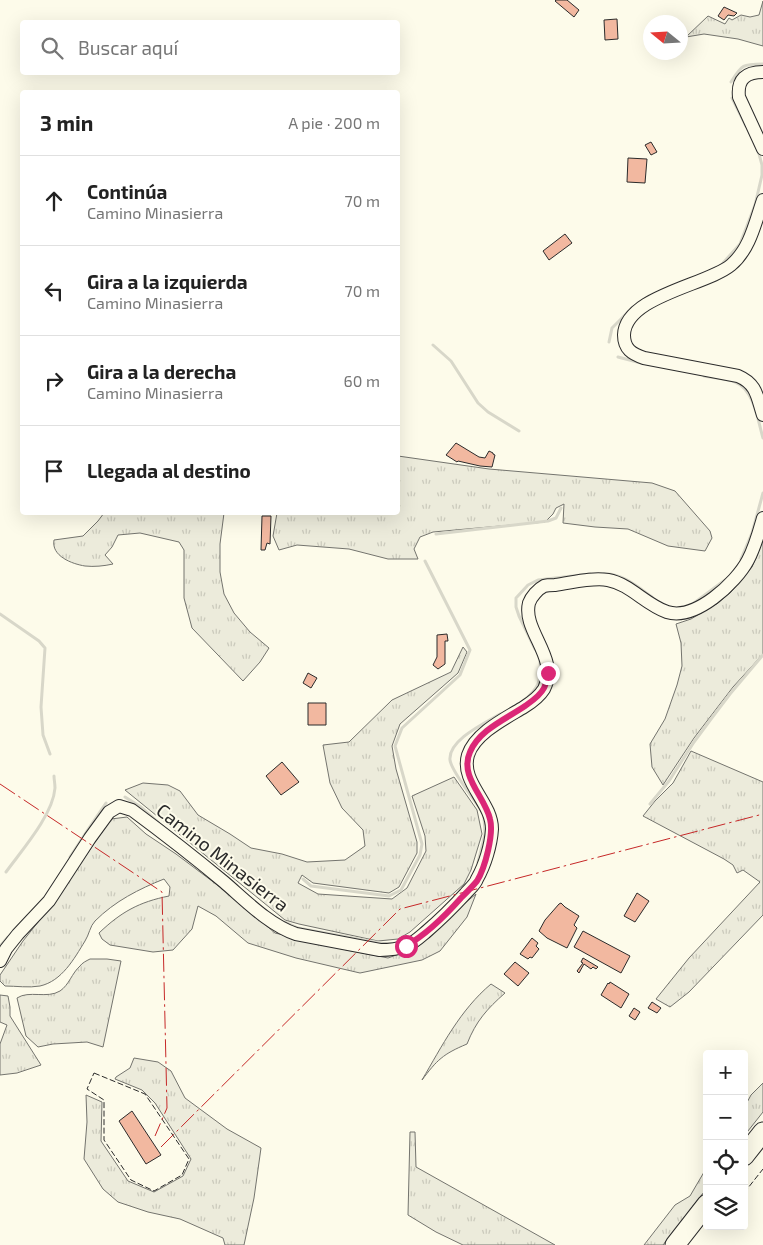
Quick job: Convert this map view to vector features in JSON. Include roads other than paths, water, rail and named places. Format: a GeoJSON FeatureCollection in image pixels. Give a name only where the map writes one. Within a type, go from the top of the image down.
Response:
{"type":"FeatureCollection","features":[{"type":"Feature","properties":{"kind":"highway"},"geometry":{"type":"LineString","coordinates":[[748,1151],[763,1132]]}},
{"type":"Feature","properties":{"kind":"highway"},"geometry":{"type":"LineString","coordinates":[[675,1245],[703,1209]]}},
{"type":"Feature","properties":{"kind":"street"},"geometry":{"type":"LineString","coordinates":[[763,72],[752,72],[746,76],[738,91],[763,149]]}},
{"type":"Feature","properties":{"kind":"street"},"geometry":{"type":"LineString","coordinates":[[763,200],[748,243],[738,258],[721,272],[667,293],[649,303],[633,315],[624,330],[624,342],[628,349],[636,355],[738,376],[747,380],[756,391],[763,415]]}},
{"type":"Feature","properties":{"kind":"street","name":"Camino Minasierra"},"geometry":{"type":"LineString","coordinates":[[0,961],[6,949],[18,934],[48,901],[108,812],[119,806],[132,810],[287,931],[380,950],[390,950],[406,946],[415,941],[444,916],[477,881],[487,856],[492,828],[486,808],[468,775],[468,755],[473,745],[485,732],[534,700],[544,689],[548,673],[547,663],[528,613],[529,602],[532,596],[544,586],[596,579],[617,583],[659,609],[670,613],[681,613],[698,608],[719,593],[739,574],[748,560],[763,518]]}},
{"type":"Feature","properties":{"kind":"street"},"geometry":{"type":"LineString","coordinates":[[748,1153],[763,1142]]}},
{"type":"Feature","properties":{"kind":"waterway"},"geometry":{"type":"LineString","coordinates":[[731,82],[743,67],[751,64],[763,64]]}},
{"type":"Feature","properties":{"kind":"waterway"},"geometry":{"type":"LineString","coordinates":[[732,98],[746,126]]}},
{"type":"Feature","properties":{"kind":"waterway"},"geometry":{"type":"LineString","coordinates":[[723,263],[740,244],[755,205],[762,175],[762,165],[758,150]]}},
{"type":"Feature","properties":{"kind":"waterway"},"geometry":{"type":"LineString","coordinates":[[638,303],[649,296]]}},
{"type":"Feature","properties":{"kind":"waterway"},"geometry":{"type":"LineString","coordinates":[[609,342],[612,328],[633,307]]}},
{"type":"Feature","properties":{"kind":"waterway"},"geometry":{"type":"LineString","coordinates":[[433,345],[451,361],[478,403],[488,412],[519,431]]}},
{"type":"Feature","properties":{"kind":"waterway"},"geometry":{"type":"LineString","coordinates":[[618,357],[641,363]]}},
{"type":"Feature","properties":{"kind":"waterway"},"geometry":{"type":"LineString","coordinates":[[704,376],[735,382],[747,391],[754,406],[763,438]]}},
{"type":"Feature","properties":{"kind":"waterway"},"geometry":{"type":"LineString","coordinates":[[741,559],[752,533],[763,493]]}},
{"type":"Feature","properties":{"kind":"waterway"},"geometry":{"type":"LineString","coordinates":[[436,534],[548,521],[556,518],[561,508]]}},
{"type":"Feature","properties":{"kind":"waterway"},"geometry":{"type":"LineString","coordinates":[[303,879],[311,886],[389,896],[401,890],[420,855],[422,844],[395,746],[402,728],[460,675],[470,650],[425,561]]}},
{"type":"Feature","properties":{"kind":"waterway"},"geometry":{"type":"LineString","coordinates":[[535,649],[519,616],[516,598],[528,585],[538,580],[590,574]]}},
{"type":"Feature","properties":{"kind":"waterway"},"geometry":{"type":"LineString","coordinates":[[604,574],[623,578],[652,597]]}},
{"type":"Feature","properties":{"kind":"waterway"},"geometry":{"type":"LineString","coordinates":[[694,603],[725,580]]}},
{"type":"Feature","properties":{"kind":"waterway"},"geometry":{"type":"LineString","coordinates":[[0,614],[39,641],[45,648],[41,707],[43,735],[50,754]]}},
{"type":"Feature","properties":{"kind":"waterway"},"geometry":{"type":"LineString","coordinates":[[650,804],[669,781],[711,719],[763,655]]}},
{"type":"Feature","properties":{"kind":"waterway"},"geometry":{"type":"LineString","coordinates":[[523,701],[538,684],[540,661]]}},
{"type":"Feature","properties":{"kind":"waterway"},"geometry":{"type":"LineString","coordinates":[[479,807],[454,770],[450,760],[451,753],[461,739],[500,714]]}},
{"type":"Feature","properties":{"kind":"waterway"},"geometry":{"type":"LineString","coordinates":[[6,872],[43,821],[53,798],[55,788],[54,776]]}},
{"type":"Feature","properties":{"kind":"waterway"},"geometry":{"type":"LineString","coordinates":[[125,797],[141,807],[158,822]]}},
{"type":"Feature","properties":{"kind":"waterway"},"geometry":{"type":"LineString","coordinates":[[70,857],[106,803]]}},
{"type":"Feature","properties":{"kind":"waterway"},"geometry":{"type":"LineString","coordinates":[[478,862],[485,834],[484,817]]}},
{"type":"Feature","properties":{"kind":"waterway"},"geometry":{"type":"LineString","coordinates":[[285,922],[298,928],[386,944]]}},
{"type":"Feature","properties":{"kind":"waterway"},"geometry":{"type":"LineString","coordinates":[[0,946],[8,937]]}}]}
